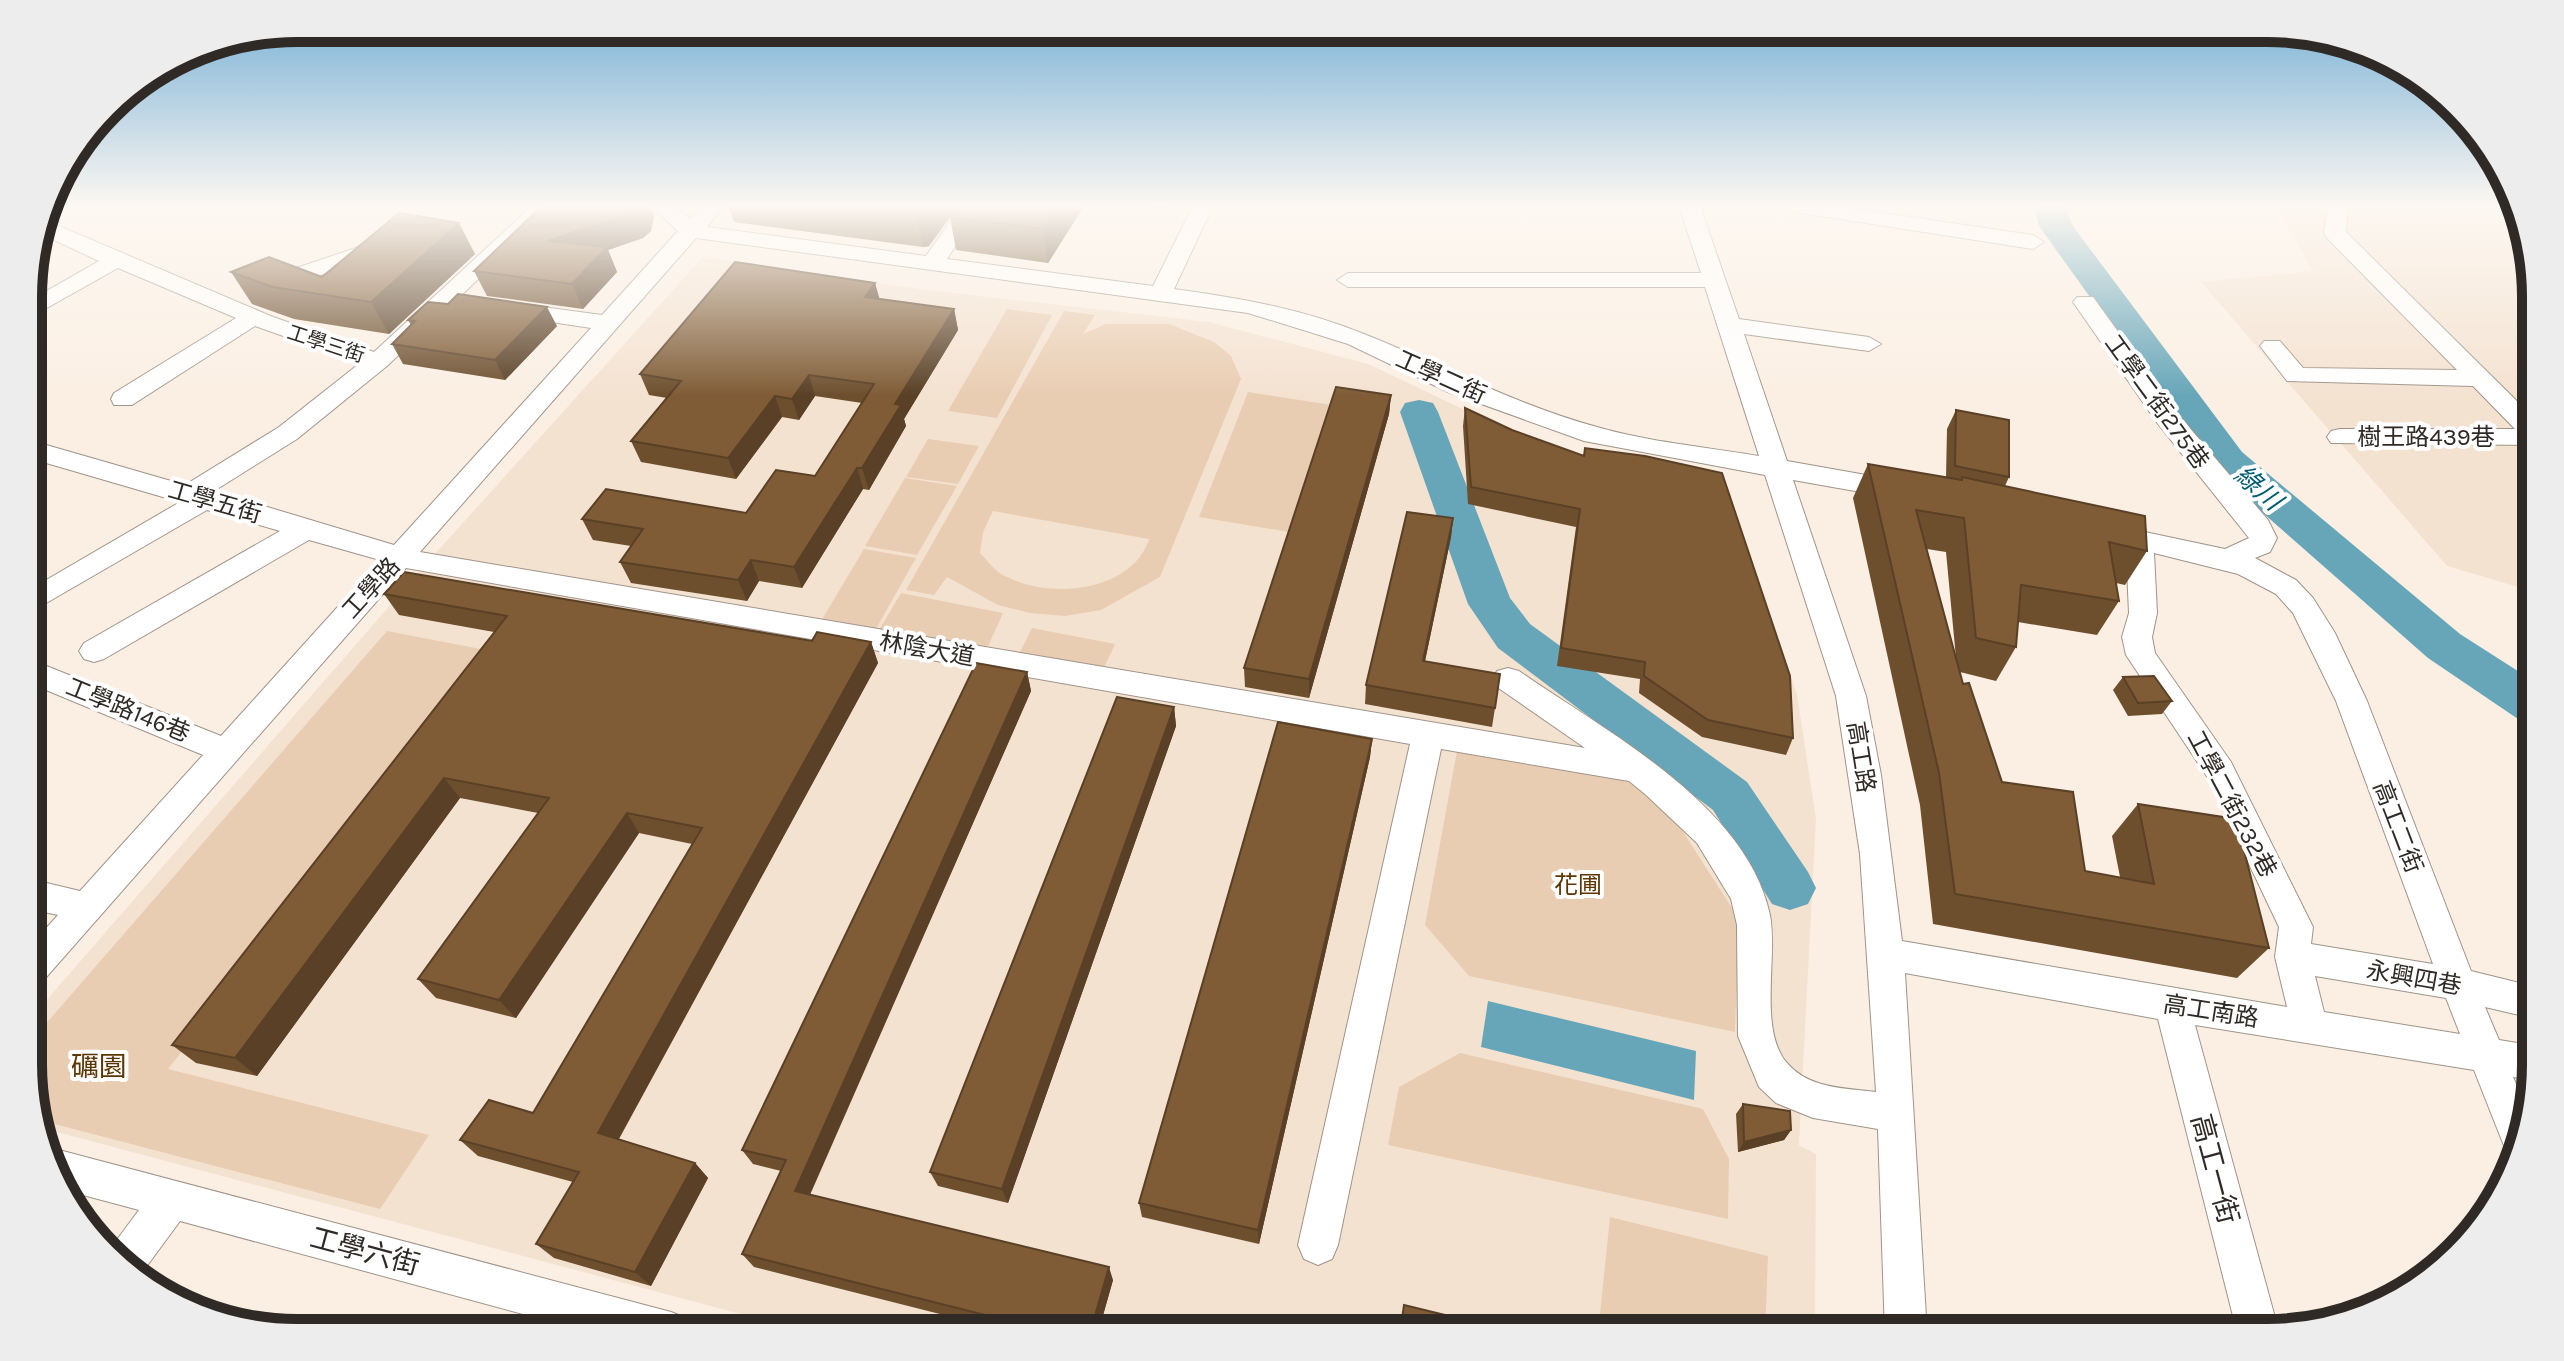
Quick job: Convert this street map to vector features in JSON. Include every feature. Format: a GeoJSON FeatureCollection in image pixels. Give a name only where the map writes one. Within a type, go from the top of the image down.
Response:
{"type":"FeatureCollection","features":[{"type":"Feature","properties":{"kind":"street"},"geometry":{"type":"LineString","coordinates":[[43,303],[100,270]]}},
{"type":"Feature","properties":{"kind":"street","name":"工學三街"},"geometry":{"type":"LineString","coordinates":[[142,270],[309,342],[378,361],[477,270]]}},
{"type":"Feature","properties":{"kind":"street"},"geometry":{"type":"LineString","coordinates":[[217,302],[314,270]]}},
{"type":"Feature","properties":{"kind":"street","name":"工學路"},"geometry":{"type":"LineString","coordinates":[[42,957],[226,751],[413,560],[606,323],[655,270]]}},
{"type":"Feature","properties":{"kind":"street","name":"工學二街"},"geometry":{"type":"LineString","coordinates":[[983,270],[1161,293],[1296,318],[1356,339],[1457,386],[1593,435],[1670,451],[1776,465],[1928,496]]}},
{"type":"Feature","properties":{"kind":"street"},"geometry":{"type":"LineString","coordinates":[[1161,293],[1172,270]]}},
{"type":"Feature","properties":{"kind":"street","name":"高工路"},"geometry":{"type":"LineString","coordinates":[[1712,270],[1851,696],[1860,737],[1886,954],[1905,1318]]}},
{"type":"Feature","properties":{"kind":"street","name":"樹王路439巷"},"geometry":{"type":"LineString","coordinates":[[2371,270],[2479,378],[2522,430]]}},
{"type":"Feature","properties":{"kind":"street"},"geometry":{"type":"LineString","coordinates":[[1348,280],[1716,280]]}},
{"type":"Feature","properties":{"kind":"street"},"geometry":{"type":"LineString","coordinates":[[444,301],[606,323]]}},
{"type":"Feature","properties":{"kind":"street","name":"工學二街275巷"},"geometry":{"type":"LineString","coordinates":[[2085,302],[2150,398],[2197,460],[2258,527],[2263,538],[2260,545],[2225,560]]}},
{"type":"Feature","properties":{"kind":"street"},"geometry":{"type":"LineString","coordinates":[[123,399],[252,318]]}},
{"type":"Feature","properties":{"kind":"street"},"geometry":{"type":"LineString","coordinates":[[1731,325],[1869,344]]}},
{"type":"Feature","properties":{"kind":"street"},"geometry":{"type":"LineString","coordinates":[[2272,346],[2296,376],[2479,378]]}},
{"type":"Feature","properties":{"kind":"street"},"geometry":{"type":"LineString","coordinates":[[43,594],[198,496],[288,433],[378,361]]}},
{"type":"Feature","properties":{"kind":"street","name":"樹王路439巷"},"geometry":{"type":"LineString","coordinates":[[2340,437],[2522,436]]}},
{"type":"Feature","properties":{"kind":"street","name":"工學五街"},"geometry":{"type":"LineString","coordinates":[[43,453],[413,560]]}},
{"type":"Feature","properties":{"kind":"street"},"geometry":{"type":"LineString","coordinates":[[94,651],[306,529]]}},
{"type":"Feature","properties":{"kind":"street"},"geometry":{"type":"LineString","coordinates":[[2083,529],[2225,560]]}},
{"type":"Feature","properties":{"kind":"street","name":"工學二街232巷"},"geometry":{"type":"LineString","coordinates":[[2139,541],[2143,613],[2137,637],[2141,655],[2220,771],[2296,927],[2292,957],[2310,1027]]}},
{"type":"Feature","properties":{"kind":"street","name":"林陰大道"},"geometry":{"type":"LineString","coordinates":[[413,560],[1634,769]]}},
{"type":"Feature","properties":{"kind":"street","name":"高工二街"},"geometry":{"type":"LineString","coordinates":[[2225,560],[2256,570],[2284,585],[2301,601],[2317,625],[2514,1125]]}},
{"type":"Feature","properties":{"kind":"street","name":"工學路146巷"},"geometry":{"type":"LineString","coordinates":[[42,676],[226,751]]}},
{"type":"Feature","properties":{"kind":"street"},"geometry":{"type":"LineString","coordinates":[[1508,679],[1634,769],[1685,810],[1725,855],[1748,895],[1754,925],[1758,1047],[1769,1071],[1799,1094],[1895,1113]]}},
{"type":"Feature","properties":{"kind":"street"},"geometry":{"type":"LineString","coordinates":[[1318,1245],[1428,735]]}},
{"type":"Feature","properties":{"kind":"street"},"geometry":{"type":"LineString","coordinates":[[42,897],[87,907]]}},
{"type":"Feature","properties":{"kind":"street","name":"高工南路"},"geometry":{"type":"LineString","coordinates":[[1886,954],[2172,1005],[2522,1061]]}},
{"type":"Feature","properties":{"kind":"street","name":"永興四巷"},"geometry":{"type":"LineString","coordinates":[[2292,957],[2458,984],[2522,1000]]}},
{"type":"Feature","properties":{"kind":"street","name":"高工一街"},"geometry":{"type":"LineString","coordinates":[[2172,1005],[2254,1318]]}},
{"type":"Feature","properties":{"kind":"street","name":"工學六街"},"geometry":{"type":"LineString","coordinates":[[66,1171],[570,1319]]}},
{"type":"Feature","properties":{"kind":"street"},"geometry":{"type":"LineString","coordinates":[[130,1255],[170,1201]]}},
{"type":"Feature","properties":{"kind":"shaded area"},"geometry":{"type":"Polygon","coordinates":[[[692,270],[788,270],[920,289],[1209,322],[1368,364],[1526,439],[1578,455],[1722,487],[1797,694],[1816,819],[1799,1145],[1816,1154],[1815,1318],[759,1319],[51,1130],[44,1097],[42,1005],[432,557],[692,270]]]}},
{"type":"Feature","properties":{"kind":"shaded area"},"geometry":{"type":"Polygon","coordinates":[[[2520,270],[2522,588],[2447,566],[2201,282],[2313,271],[2520,270]]]}},
{"type":"Feature","properties":{"kind":"green space"},"geometry":{"type":"Polygon","coordinates":[[[1007,309],[1052,315],[997,418],[948,411],[1007,309]]]}},
{"type":"Feature","properties":{"kind":"green space"},"geometry":{"type":"Polygon","coordinates":[[[1064,311],[1095,315],[1083,334],[1106,324],[1169,324],[1214,342],[1231,356],[1241,379],[1160,577],[1101,610],[1065,616],[1030,613],[998,605],[947,577],[934,595],[906,590],[1064,311]],[[993,511],[983,532],[980,553],[1003,575],[1021,583],[1064,589],[1106,581],[1124,571],[1139,558],[1149,539],[993,511]]]}},
{"type":"Feature","properties":{"kind":"green space"},"geometry":{"type":"Polygon","coordinates":[[[1248,392],[1332,405],[1289,532],[1199,517],[1248,392]]]}},
{"type":"Feature","properties":{"kind":"green space"},"geometry":{"type":"Polygon","coordinates":[[[928,439],[979,446],[958,484],[906,477],[928,439]]]}},
{"type":"Feature","properties":{"kind":"green space"},"geometry":{"type":"Polygon","coordinates":[[[905,478],[957,486],[917,555],[865,546],[905,478]]]}},
{"type":"Feature","properties":{"kind":"green space"},"geometry":{"type":"Polygon","coordinates":[[[864,549],[916,558],[872,636],[818,626],[864,549]]]}},
{"type":"Feature","properties":{"kind":"green space"},"geometry":{"type":"Polygon","coordinates":[[[901,593],[1003,613],[985,653],[876,635],[901,593]]]}},
{"type":"Feature","properties":{"kind":"green space"},"geometry":{"type":"Polygon","coordinates":[[[1032,628],[1115,644],[1102,672],[1018,656],[1032,628]]]}},
{"type":"Feature","properties":{"kind":"green space","name":"礪園"},"geometry":{"type":"Polygon","coordinates":[[[387,631],[496,652],[168,1069],[429,1135],[380,1209],[49,1123],[44,1097],[42,1028],[387,631]]]}},
{"type":"Feature","properties":{"kind":"green space","name":"花圃"},"geometry":{"type":"Polygon","coordinates":[[[1457,751],[1627,781],[1671,813],[1739,919],[1735,1032],[1469,976],[1425,925],[1457,751]]]}},
{"type":"Feature","properties":{"kind":"green space"},"geometry":{"type":"Polygon","coordinates":[[[1460,1053],[1703,1109],[1729,1159],[1728,1219],[1388,1145],[1399,1087],[1460,1053]]]}},
{"type":"Feature","properties":{"kind":"green space"},"geometry":{"type":"Polygon","coordinates":[[[1610,1217],[1768,1256],[1766,1318],[1600,1318],[1610,1217]]]}},
{"type":"Feature","properties":{"kind":"water"},"geometry":{"type":"Polygon","coordinates":[[[1488,1001],[1696,1051],[1694,1100],[1481,1047],[1488,1001]]]}},
{"type":"Feature","properties":{"kind":"building"},"geometry":{"type":"Polygon","coordinates":[[[302,270],[322,277],[331,270],[407,270],[371,302],[273,287],[231,272],[302,270]]]}},
{"type":"Feature","properties":{"kind":"building"},"geometry":{"type":"Polygon","coordinates":[[[476,270],[586,270],[572,284],[476,270]]]}},
{"type":"Feature","properties":{"kind":"building"},"geometry":{"type":"Polygon","coordinates":[[[729,270],[785,270],[875,283],[865,297],[954,309],[895,404],[901,405],[862,468],[857,468],[794,567],[751,560],[738,580],[620,562],[643,529],[582,519],[606,489],[746,513],[776,470],[815,476],[874,384],[809,375],[792,399],[775,396],[728,458],[631,441],[681,381],[640,374],[729,270]]]}},
{"type":"Feature","properties":{"kind":"building"},"geometry":{"type":"Polygon","coordinates":[[[458,294],[547,307],[495,360],[392,344],[415,321],[408,320],[428,302],[448,304],[458,294]]]}},
{"type":"Feature","properties":{"kind":"building"},"geometry":{"type":"Polygon","coordinates":[[[1336,387],[1391,395],[1309,679],[1244,668],[1336,387]]]}},
{"type":"Feature","properties":{"kind":"building"},"geometry":{"type":"Polygon","coordinates":[[[1465,408],[1512,430],[1584,456],[1585,448],[1645,456],[1722,473],[1790,676],[1793,738],[1708,720],[1644,676],[1645,662],[1561,648],[1580,509],[1471,487],[1465,408]]]}},
{"type":"Feature","properties":{"kind":"building"},"geometry":{"type":"Polygon","coordinates":[[[1956,410],[2009,420],[2009,477],[1955,466],[1956,410]]]}},
{"type":"Feature","properties":{"kind":"building"},"geometry":{"type":"Polygon","coordinates":[[[1868,464],[1962,480],[1962,477],[2145,516],[2147,551],[2109,542],[2119,601],[2021,585],[2016,647],[1976,638],[1964,518],[1916,510],[1963,684],[1969,683],[2002,782],[2073,792],[2085,871],[2154,884],[2138,804],[2236,819],[2269,948],[1955,894],[1939,773],[1868,464]]]}},
{"type":"Feature","properties":{"kind":"building"},"geometry":{"type":"Polygon","coordinates":[[[1407,512],[1453,518],[1423,661],[1500,674],[1495,708],[1366,685],[1407,512]]]}},
{"type":"Feature","properties":{"kind":"building"},"geometry":{"type":"Polygon","coordinates":[[[404,572],[812,641],[817,632],[871,642],[598,1133],[695,1163],[635,1272],[536,1244],[579,1172],[460,1140],[489,1100],[533,1113],[702,828],[627,813],[499,1000],[418,979],[549,798],[444,778],[235,1058],[172,1045],[507,616],[384,594],[404,572]]]}},
{"type":"Feature","properties":{"kind":"building"},"geometry":{"type":"Polygon","coordinates":[[[976,663],[1027,672],[795,1191],[1109,1267],[1094,1319],[1000,1319],[742,1254],[786,1160],[742,1150],[976,663]]]}},
{"type":"Feature","properties":{"kind":"building"},"geometry":{"type":"Polygon","coordinates":[[[2154,676],[2172,701],[2138,703],[2123,677],[2154,676]]]}},
{"type":"Feature","properties":{"kind":"building"},"geometry":{"type":"Polygon","coordinates":[[[1117,697],[1174,707],[1002,1189],[930,1172],[1117,697]]]}},
{"type":"Feature","properties":{"kind":"building"},"geometry":{"type":"Polygon","coordinates":[[[1278,722],[1372,739],[1258,1230],[1139,1203],[1278,722]]]}},
{"type":"Feature","properties":{"kind":"building"},"geometry":{"type":"Polygon","coordinates":[[[1743,1104],[1790,1111],[1791,1130],[1744,1142],[1743,1104]]]}},
{"type":"Feature","properties":{"kind":"building"},"geometry":{"type":"Polygon","coordinates":[[[1404,1305],[1459,1318],[1402,1318],[1404,1305]]]}},
{"type":"Feature","properties":{"kind":"waterway","name":"綠川"},"geometry":{"type":"LineString","coordinates":[[2088,270],[2228,461],[2444,646],[2522,697]]}},
{"type":"Feature","properties":{"kind":"waterway"},"geometry":{"type":"LineString","coordinates":[[1419,412],[1490,604],[1514,636],[1730,796],[1790,888]]}}]}
